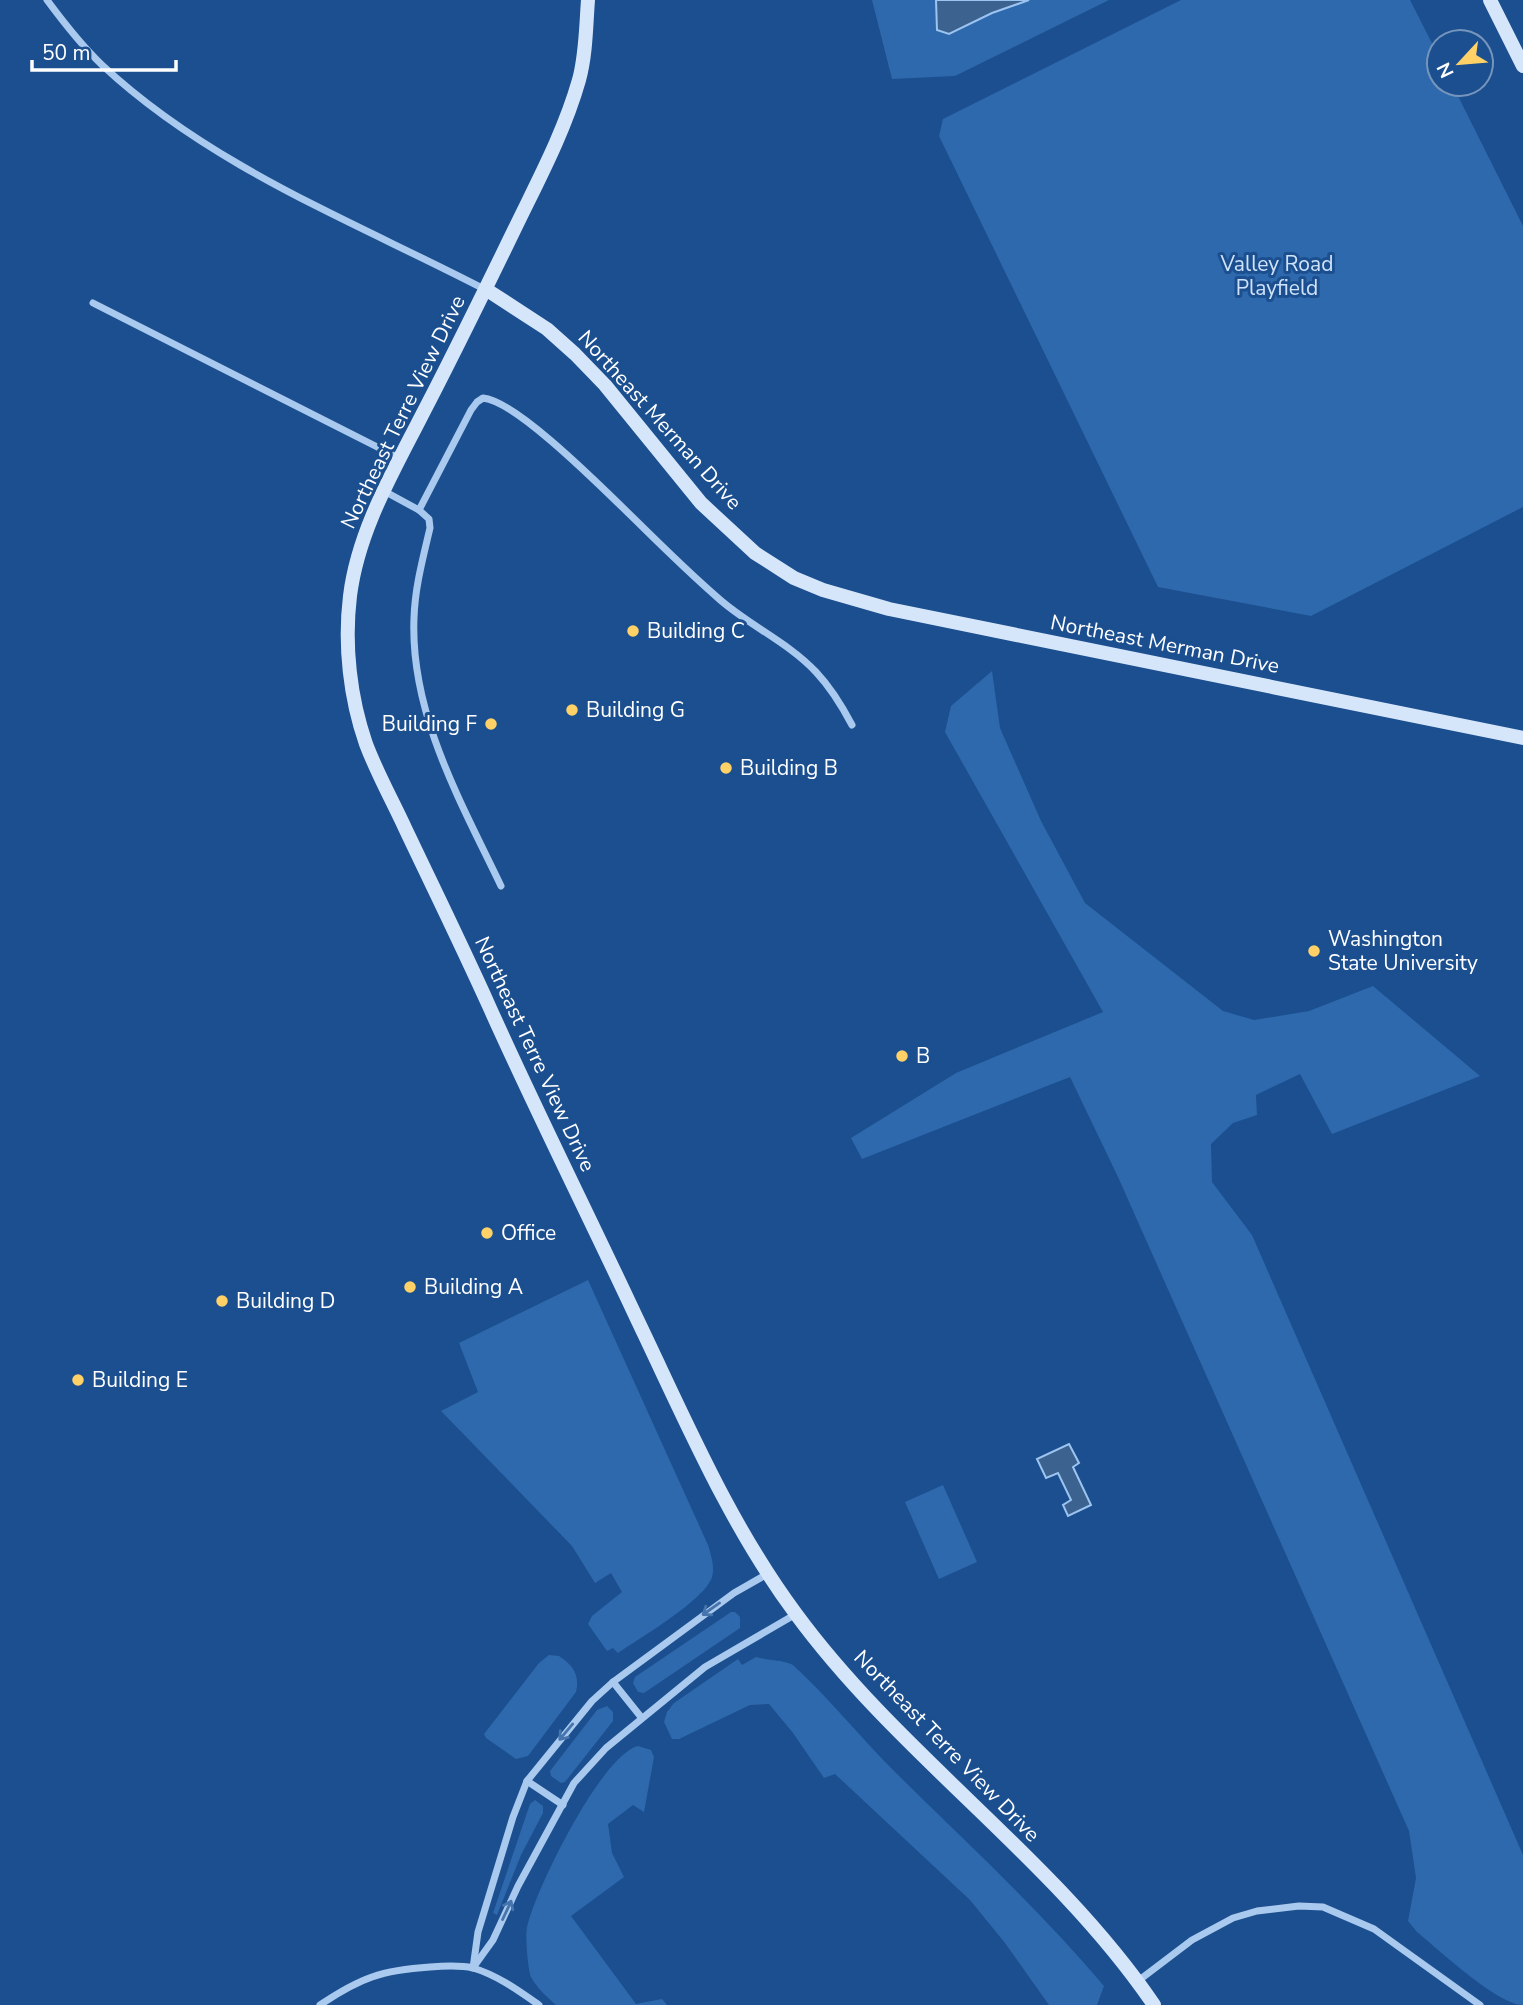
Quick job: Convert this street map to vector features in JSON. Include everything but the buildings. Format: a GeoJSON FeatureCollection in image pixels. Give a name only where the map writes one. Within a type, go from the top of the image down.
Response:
{"type":"FeatureCollection","features":[{"type":"Feature","properties":{"kind":"main road","name":"Northeast Terre View Drive"},"geometry":{"type":"LineString","coordinates":[[588,0],[581,74],[563,128],[487,290],[384,491],[357,554],[348,629],[356,710],[366,744],[533,1105],[717,1486],[769,1573],[796,1614],[856,1688],[1076,1906],[1138,1981],[1154,2005]]}},
{"type":"Feature","properties":{"kind":"main road"},"geometry":{"type":"LineString","coordinates":[[1490,0],[1523,66]]}},
{"type":"Feature","properties":{"kind":"main road","name":"Northeast Merman Drive"},"geometry":{"type":"LineString","coordinates":[[487,290],[548,328],[605,385],[701,503],[755,553],[794,578],[823,590],[889,609],[1523,738]]}},
{"type":"Feature","properties":{"kind":"street","name":"Northeast Merman Drive"},"geometry":{"type":"LineString","coordinates":[[47,0],[71,32],[102,65],[194,136],[277,185],[487,290]]}},
{"type":"Feature","properties":{"kind":"street"},"geometry":{"type":"LineString","coordinates":[[93,303],[400,458]]}},
{"type":"Feature","properties":{"kind":"street"},"geometry":{"type":"LineString","coordinates":[[419,510],[471,410],[479,400],[490,399],[541,432],[589,474],[719,600],[794,652],[816,671],[836,696],[852,725]]}},
{"type":"Feature","properties":{"kind":"street"},"geometry":{"type":"LineString","coordinates":[[384,491],[419,510],[427,516],[430,523],[414,619],[415,656],[421,698],[443,761],[501,886]]}},
{"type":"Feature","properties":{"kind":"street"},"geometry":{"type":"LineString","coordinates":[[473,1968],[478,1932],[513,1817],[527,1781],[592,1701],[613,1682],[701,1617],[769,1573]]}},
{"type":"Feature","properties":{"kind":"street"},"geometry":{"type":"LineString","coordinates":[[473,1968],[493,1940],[518,1886],[574,1783],[606,1748],[641,1717],[705,1667],[796,1614]]}},
{"type":"Feature","properties":{"kind":"street"},"geometry":{"type":"LineString","coordinates":[[613,1682],[641,1717]]}},
{"type":"Feature","properties":{"kind":"street"},"geometry":{"type":"LineString","coordinates":[[527,1781],[563,1805]]}},
{"type":"Feature","properties":{"kind":"street"},"geometry":{"type":"LineString","coordinates":[[1138,1981],[1192,1940],[1233,1918],[1257,1911],[1300,1906],[1323,1907],[1374,1928],[1480,2005]]}},
{"type":"Feature","properties":{"kind":"street"},"geometry":{"type":"LineString","coordinates":[[320,2005],[350,1985],[381,1972],[443,1966],[473,1968],[511,1986],[539,2005]]}},
{"type":"Feature","properties":{"kind":"green space"},"geometry":{"type":"Polygon","coordinates":[[[872,0],[1109,0],[955,76],[892,79],[872,0]]]}},
{"type":"Feature","properties":{"kind":"green space","name":"Valley Road Playfield"},"geometry":{"type":"Polygon","coordinates":[[[1181,0],[1410,0],[1425,29],[1425,98],[1459,98],[1523,226],[1523,507],[1311,616],[1158,587],[939,136],[943,119],[1181,0]]]}},
{"type":"Feature","properties":{"kind":"green space"},"geometry":{"type":"Polygon","coordinates":[[[992,671],[1000,728],[1041,821],[1085,903],[1223,1011],[1254,1020],[1309,1011],[1373,986],[1480,1076],[1332,1134],[1300,1074],[1256,1095],[1257,1115],[1233,1123],[1211,1144],[1212,1182],[1252,1235],[1523,1855],[1523,2005],[1512,2003],[1484,1987],[1417,1932],[1408,1921],[1416,1878],[1409,1831],[1118,1177],[1070,1077],[862,1159],[851,1138],[956,1073],[1103,1012],[945,732],[951,706],[992,671]]]}},
{"type":"Feature","properties":{"kind":"green space"},"geometry":{"type":"Polygon","coordinates":[[[588,1280],[708,1545],[713,1565],[712,1577],[697,1596],[671,1618],[618,1653],[613,1648],[607,1651],[588,1624],[592,1616],[622,1592],[611,1573],[595,1583],[572,1546],[441,1411],[478,1392],[459,1343],[588,1280]]]}},
{"type":"Feature","properties":{"kind":"green space"},"geometry":{"type":"Polygon","coordinates":[[[943,1485],[977,1562],[939,1579],[905,1502],[943,1485]]]}},
{"type":"Feature","properties":{"kind":"green space"},"geometry":{"type":"Polygon","coordinates":[[[731,1612],[740,1617],[740,1628],[644,1693],[638,1692],[633,1683],[635,1677],[731,1612]]]}},
{"type":"Feature","properties":{"kind":"green space"},"geometry":{"type":"Polygon","coordinates":[[[549,1655],[559,1656],[572,1667],[577,1680],[576,1692],[528,1756],[516,1759],[484,1734],[539,1663],[549,1655]]]}},
{"type":"Feature","properties":{"kind":"green space"},"geometry":{"type":"Polygon","coordinates":[[[756,1657],[793,1665],[896,1773],[1029,1904],[1104,1986],[1097,2005],[1049,2005],[1005,1943],[970,1900],[835,1774],[824,1778],[769,1704],[750,1705],[679,1739],[672,1739],[664,1722],[674,1703],[738,1659],[742,1665],[756,1657]]]}},
{"type":"Feature","properties":{"kind":"green space"},"geometry":{"type":"Polygon","coordinates":[[[607,1706],[613,1712],[613,1721],[565,1782],[561,1783],[551,1776],[550,1771],[597,1710],[607,1706]]]}},
{"type":"Feature","properties":{"kind":"green space"},"geometry":{"type":"Polygon","coordinates":[[[638,1746],[651,1750],[654,1757],[644,1812],[633,1805],[608,1824],[612,1853],[624,1877],[571,1916],[636,2004],[662,1999],[667,2005],[556,2005],[533,1981],[530,1973],[526,1932],[532,1910],[556,1857],[589,1798],[606,1773],[623,1755],[638,1746]]]}},
{"type":"Feature","properties":{"kind":"green space"},"geometry":{"type":"Polygon","coordinates":[[[535,1800],[543,1806],[543,1813],[521,1855],[497,1915],[493,1913],[530,1804],[535,1800]]]}},
{"type":"Feature","properties":{"kind":"shaded area"},"geometry":{"type":"Polygon","coordinates":[[[936,0],[1029,0],[992,13],[949,34],[937,30],[936,0]]]}},
{"type":"Feature","properties":{"kind":"shaded area"},"geometry":{"type":"Polygon","coordinates":[[[1069,1444],[1079,1463],[1073,1467],[1091,1505],[1068,1516],[1063,1505],[1071,1500],[1058,1473],[1046,1478],[1037,1459],[1069,1444]]]}},
{"type":"Feature","properties":{"kind":"place","name":"Building C"},"geometry":{"type":"Point","coordinates":[633,631]}},
{"type":"Feature","properties":{"kind":"place","name":"Building G"},"geometry":{"type":"Point","coordinates":[572,710]}},
{"type":"Feature","properties":{"kind":"place","name":"Building F"},"geometry":{"type":"Point","coordinates":[491,724]}},
{"type":"Feature","properties":{"kind":"place","name":"Building B"},"geometry":{"type":"Point","coordinates":[726,768]}},
{"type":"Feature","properties":{"kind":"place","name":"Washington State University"},"geometry":{"type":"Point","coordinates":[1314,951]}},
{"type":"Feature","properties":{"kind":"place","name":"B"},"geometry":{"type":"Point","coordinates":[902,1056]}},
{"type":"Feature","properties":{"kind":"place","name":"Office"},"geometry":{"type":"Point","coordinates":[487,1233]}},
{"type":"Feature","properties":{"kind":"place","name":"Building A"},"geometry":{"type":"Point","coordinates":[410,1287]}},
{"type":"Feature","properties":{"kind":"place","name":"Building D"},"geometry":{"type":"Point","coordinates":[222,1301]}},
{"type":"Feature","properties":{"kind":"place","name":"Building E"},"geometry":{"type":"Point","coordinates":[78,1380]}}]}
